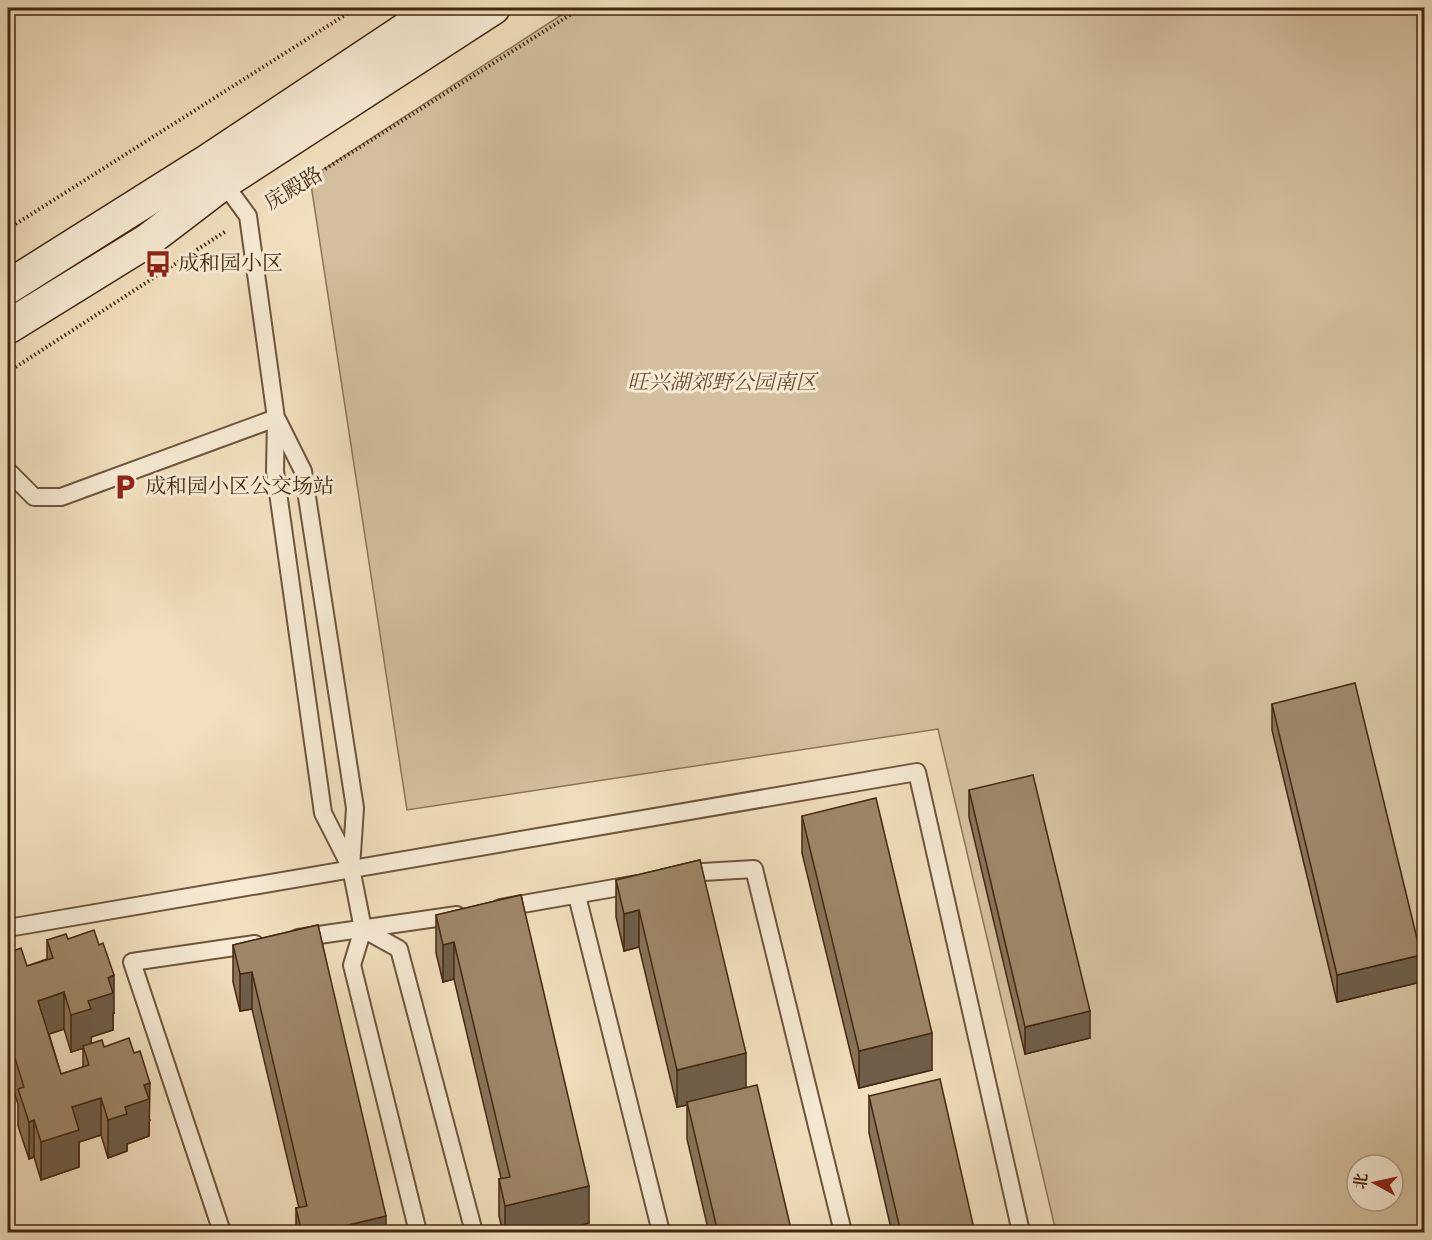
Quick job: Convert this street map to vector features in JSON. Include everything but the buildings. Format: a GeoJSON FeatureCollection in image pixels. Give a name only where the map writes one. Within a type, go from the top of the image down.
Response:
{"type":"FeatureCollection","features":[{"type":"Feature","properties":{"kind":"main road","name":"庑殿路"},"geometry":{"type":"LineString","coordinates":[[8,327],[147,241],[216,172],[438,8]]}},
{"type":"Feature","properties":{"kind":"main road","name":"庑殿路"},"geometry":{"type":"LineString","coordinates":[[8,288],[216,172],[493,8]]}},
{"type":"Feature","properties":{"kind":"lane"},"geometry":{"type":"LineString","coordinates":[[216,172],[248,216],[276,418],[275,471],[323,813],[351,868]]}},
{"type":"Feature","properties":{"kind":"lane"},"geometry":{"type":"LineString","coordinates":[[8,471],[34,497],[62,497],[276,418]]}},
{"type":"Feature","properties":{"kind":"lane"},"geometry":{"type":"LineString","coordinates":[[276,418],[303,471],[355,808],[351,868],[363,929],[352,965],[418,1233]]}},
{"type":"Feature","properties":{"kind":"lane"},"geometry":{"type":"LineString","coordinates":[[8,928],[917,772],[1020,1233]]}},
{"type":"Feature","properties":{"kind":"lane"},"geometry":{"type":"LineString","coordinates":[[222,1233],[132,962],[577,896],[703,872],[754,869],[843,1233]]}},
{"type":"Feature","properties":{"kind":"lane"},"geometry":{"type":"LineString","coordinates":[[577,896],[661,1233]]}},
{"type":"Feature","properties":{"kind":"lane"},"geometry":{"type":"LineString","coordinates":[[363,929],[399,949],[474,1233]]}},
{"type":"Feature","properties":{"kind":"path"},"geometry":{"type":"LineString","coordinates":[[8,229],[356,8]]}},
{"type":"Feature","properties":{"kind":"path","name":"庑殿路"},"geometry":{"type":"LineString","coordinates":[[8,372],[248,216],[581,8]]}},
{"type":"Feature","properties":{"kind":"green space","name":"旺兴湖郊野公园南区"},"geometry":{"type":"Polygon","coordinates":[[[572,8],[1424,8],[1424,1232],[1056,1232],[938,729],[407,810],[310,178],[572,8]]]}},
{"type":"Feature","properties":{"kind":"place","name":"成和园小区"},"geometry":{"type":"Point","coordinates":[158,264]}},
{"type":"Feature","properties":{"kind":"place","name":"成和园小区公交场站"},"geometry":{"type":"Point","coordinates":[125,487]}}]}
